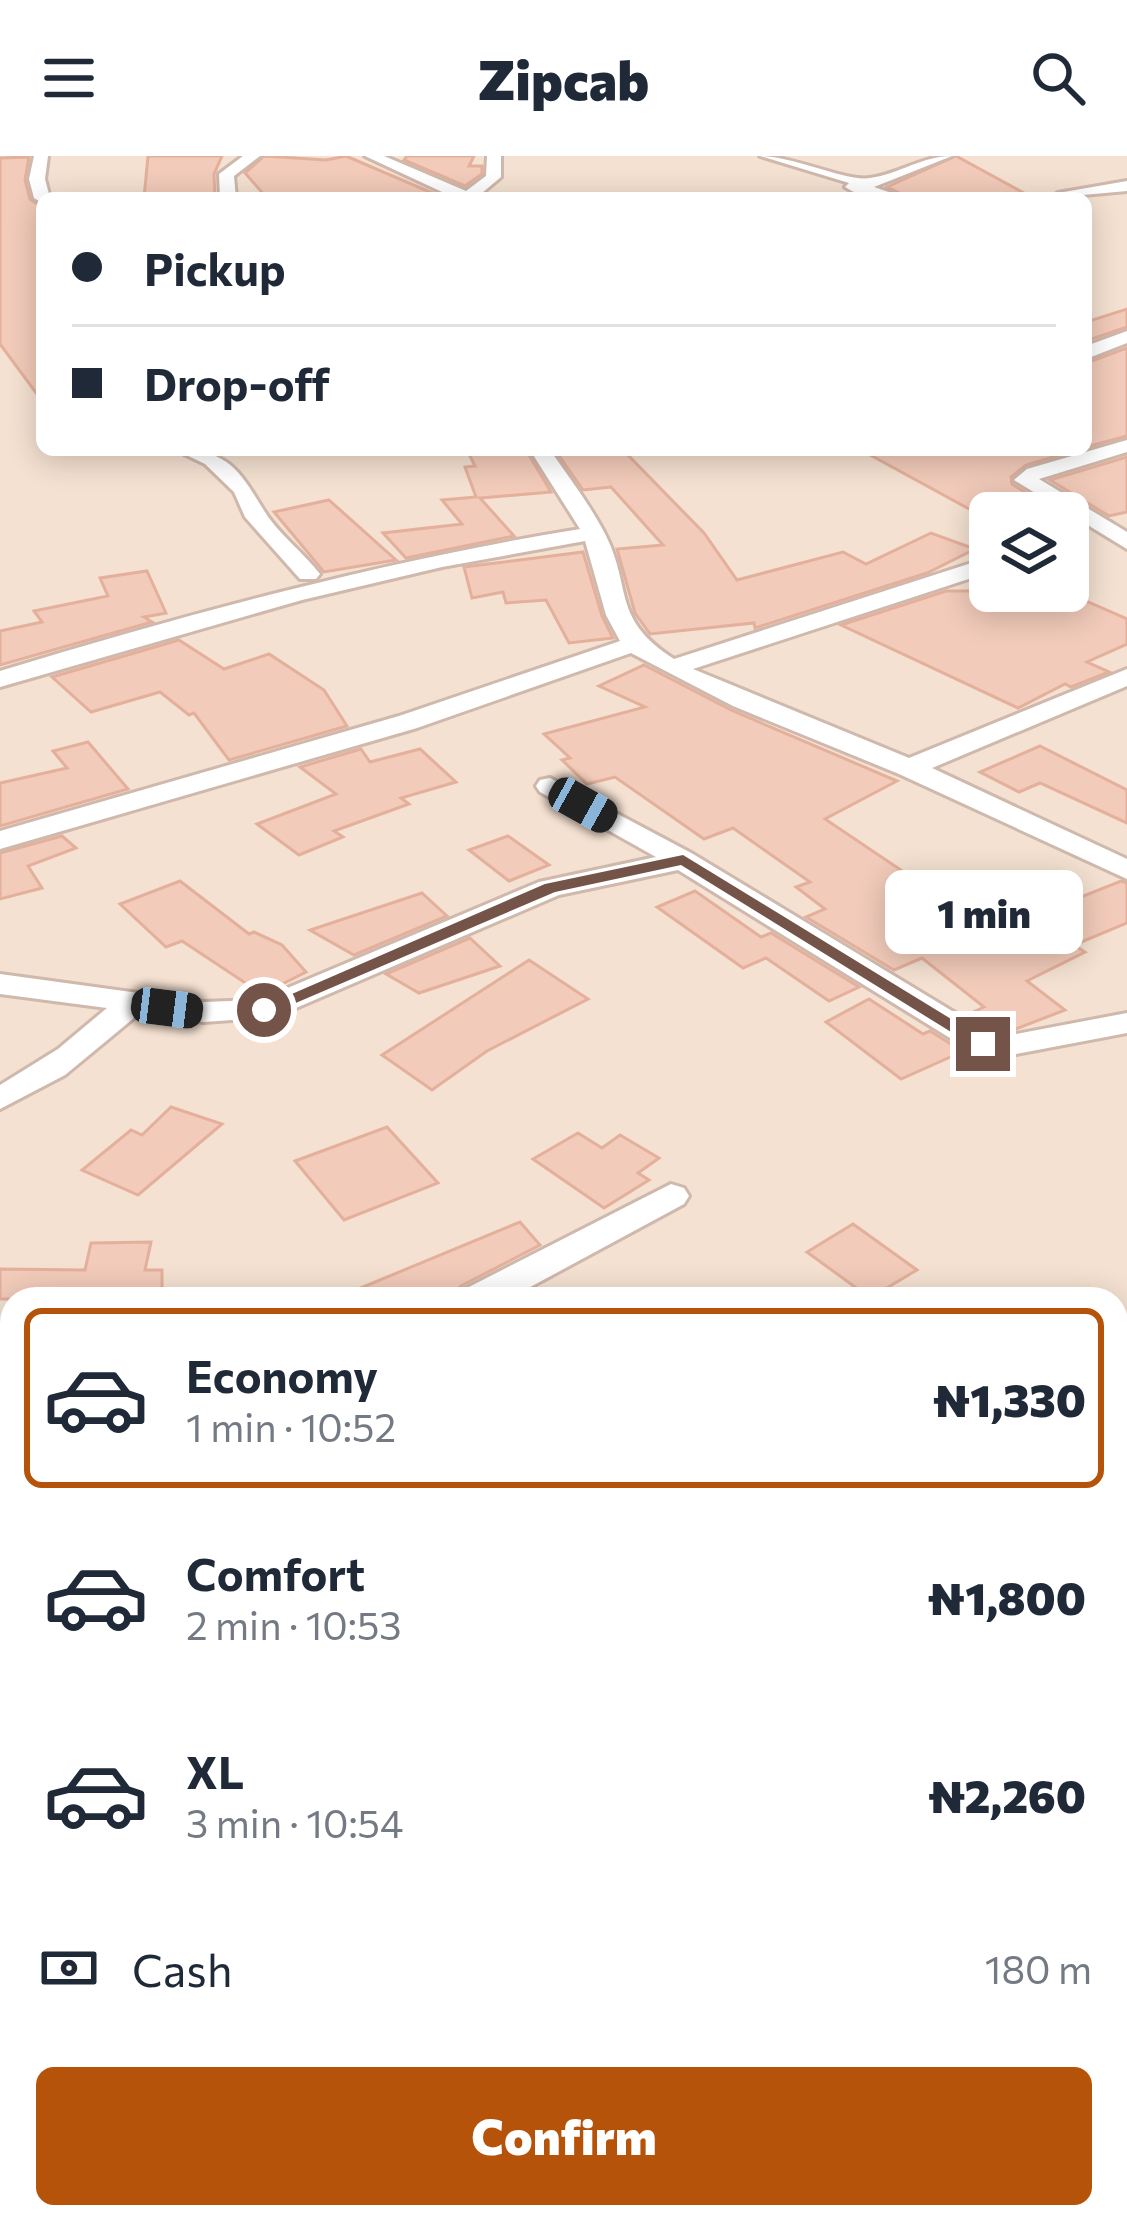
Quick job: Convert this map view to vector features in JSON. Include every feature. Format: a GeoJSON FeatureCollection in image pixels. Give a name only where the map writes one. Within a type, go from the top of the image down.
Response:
{"type":"FeatureCollection","features":[{"type":"Feature","properties":{"kind":"street"},"geometry":{"type":"LineString","coordinates":[[40,192],[37,179],[41,156]]}},
{"type":"Feature","properties":{"kind":"street"},"geometry":{"type":"LineString","coordinates":[[228,192],[226,174],[253,156]]}},
{"type":"Feature","properties":{"kind":"street"},"geometry":{"type":"LineString","coordinates":[[372,156],[453,192]]}},
{"type":"Feature","properties":{"kind":"street"},"geometry":{"type":"LineString","coordinates":[[474,192],[493,177],[494,156]]}},
{"type":"Feature","properties":{"kind":"street"},"geometry":{"type":"LineString","coordinates":[[767,156],[857,185],[945,156]]}},
{"type":"Feature","properties":{"kind":"street"},"geometry":{"type":"LineString","coordinates":[[874,192],[858,188],[879,177]]}},
{"type":"Feature","properties":{"kind":"street"},"geometry":{"type":"LineString","coordinates":[[1092,193],[1127,187]]}},
{"type":"Feature","properties":{"kind":"street"},"geometry":{"type":"LineString","coordinates":[[1092,325],[1127,337]]}},
{"type":"Feature","properties":{"kind":"street"},"geometry":{"type":"LineString","coordinates":[[1092,351],[1127,337]]}},
{"type":"Feature","properties":{"kind":"street"},"geometry":{"type":"LineString","coordinates":[[1127,446],[1034,473],[1025,480],[1127,542]]}},
{"type":"Feature","properties":{"kind":"street"},"geometry":{"type":"LineString","coordinates":[[202,456],[244,489],[253,512],[308,574]]}},
{"type":"Feature","properties":{"kind":"street"},"geometry":{"type":"LineString","coordinates":[[544,456],[594,533],[618,616],[634,644],[670,668],[909,768],[1127,870]]}},
{"type":"Feature","properties":{"kind":"street"},"geometry":{"type":"LineString","coordinates":[[0,679],[255,601],[468,552],[594,533]]}},
{"type":"Feature","properties":{"kind":"street"},"geometry":{"type":"LineString","coordinates":[[670,668],[969,572]]}},
{"type":"Feature","properties":{"kind":"street"},"geometry":{"type":"LineString","coordinates":[[0,840],[408,722],[634,644]]}},
{"type":"Feature","properties":{"kind":"street"},"geometry":{"type":"LineString","coordinates":[[909,768],[1127,677]]}},
{"type":"Feature","properties":{"kind":"street"},"geometry":{"type":"LineString","coordinates":[[550,786],[683,860],[983,1044],[1016,1044],[1127,1023]]}},
{"type":"Feature","properties":{"kind":"street"},"geometry":{"type":"LineString","coordinates":[[0,984],[225,1014],[282,1006],[550,888],[683,860]]}},
{"type":"Feature","properties":{"kind":"street"},"geometry":{"type":"LineString","coordinates":[[0,1098],[30,1084],[91,1042],[131,1004]]}},
{"type":"Feature","properties":{"kind":"street"},"geometry":{"type":"LineString","coordinates":[[500,1287],[671,1196]]}},
{"type":"Feature","properties":{"kind":"shaded area"},"geometry":{"type":"Polygon","coordinates":[[[0,156],[1127,156],[1127,1287],[0,1287],[0,156]]]}},
{"type":"Feature","properties":{"kind":"building"},"geometry":{"type":"Polygon","coordinates":[[[148,156],[222,156],[214,174],[215,192],[145,192],[148,156]]]}},
{"type":"Feature","properties":{"kind":"building"},"geometry":{"type":"Polygon","coordinates":[[[264,156],[326,160],[346,156],[430,192],[262,192],[245,173],[264,156]]]}},
{"type":"Feature","properties":{"kind":"building"},"geometry":{"type":"Polygon","coordinates":[[[407,156],[474,156],[469,166],[482,166],[482,174],[465,186],[404,160],[407,156]]]}},
{"type":"Feature","properties":{"kind":"building"},"geometry":{"type":"Polygon","coordinates":[[[956,156],[1022,192],[897,192],[887,187],[956,156]]]}},
{"type":"Feature","properties":{"kind":"building"},"geometry":{"type":"Polygon","coordinates":[[[29,157],[25,180],[30,199],[36,203],[36,393],[0,344],[0,158],[29,157]]]}},
{"type":"Feature","properties":{"kind":"building"},"geometry":{"type":"Polygon","coordinates":[[[1127,309],[1127,327],[1092,339],[1092,320],[1127,309]]]}},
{"type":"Feature","properties":{"kind":"building"},"geometry":{"type":"Polygon","coordinates":[[[1127,348],[1127,436],[1092,445],[1092,361],[1127,348]]]}},
{"type":"Feature","properties":{"kind":"building"},"geometry":{"type":"Polygon","coordinates":[[[470,456],[530,456],[551,492],[480,498],[514,536],[406,558],[383,533],[462,524],[442,500],[476,497],[465,467],[475,466],[470,456]]]}},
{"type":"Feature","properties":{"kind":"building"},"geometry":{"type":"Polygon","coordinates":[[[559,456],[629,456],[704,533],[737,580],[843,552],[866,564],[931,533],[969,547],[969,552],[927,573],[755,628],[754,623],[650,634],[635,613],[617,549],[663,545],[611,487],[583,490],[559,456]]]}},
{"type":"Feature","properties":{"kind":"building"},"geometry":{"type":"Polygon","coordinates":[[[872,456],[1056,456],[1026,465],[1011,477],[1012,484],[1025,492],[969,492],[969,509],[872,456]]]}},
{"type":"Feature","properties":{"kind":"building"},"geometry":{"type":"Polygon","coordinates":[[[1127,457],[1127,512],[1109,516],[1089,504],[1089,492],[1070,492],[1050,480],[1127,457]]]}},
{"type":"Feature","properties":{"kind":"building"},"geometry":{"type":"Polygon","coordinates":[[[329,500],[396,560],[324,572],[274,512],[329,500]]]}},
{"type":"Feature","properties":{"kind":"building"},"geometry":{"type":"Polygon","coordinates":[[[583,552],[613,638],[569,643],[546,600],[506,603],[503,592],[472,598],[464,567],[583,552]]]}},
{"type":"Feature","properties":{"kind":"building"},"geometry":{"type":"Polygon","coordinates":[[[147,571],[166,613],[144,617],[152,622],[0,665],[0,631],[42,622],[34,611],[108,596],[100,578],[147,571]]]}},
{"type":"Feature","properties":{"kind":"building"},"geometry":{"type":"Polygon","coordinates":[[[946,591],[969,591],[969,612],[1089,612],[1089,602],[1127,619],[1127,644],[1087,662],[1109,672],[1071,687],[1065,684],[1018,708],[841,625],[946,591]]]}},
{"type":"Feature","properties":{"kind":"building"},"geometry":{"type":"Polygon","coordinates":[[[179,640],[224,669],[269,654],[324,690],[347,726],[229,760],[194,713],[189,715],[160,692],[91,712],[52,677],[179,640]]]}},
{"type":"Feature","properties":{"kind":"building"},"geometry":{"type":"Polygon","coordinates":[[[644,665],[731,710],[897,781],[825,819],[926,887],[946,878],[1007,918],[1019,913],[1028,918],[1121,881],[1127,883],[1127,923],[1074,945],[1085,952],[1027,981],[1065,1010],[1013,1030],[991,1030],[967,1015],[984,1007],[922,958],[894,970],[806,917],[825,909],[796,887],[810,882],[733,828],[704,839],[615,777],[587,784],[562,760],[570,758],[544,734],[645,707],[599,686],[644,665]]]}},
{"type":"Feature","properties":{"kind":"building"},"geometry":{"type":"Polygon","coordinates":[[[88,742],[128,789],[0,826],[0,783],[67,768],[53,751],[88,742]]]}},
{"type":"Feature","properties":{"kind":"building"},"geometry":{"type":"Polygon","coordinates":[[[1040,746],[1127,790],[1127,823],[1040,783],[1019,792],[980,772],[1040,746]]]}},
{"type":"Feature","properties":{"kind":"building"},"geometry":{"type":"Polygon","coordinates":[[[361,749],[370,762],[420,749],[456,782],[401,798],[409,804],[334,831],[343,837],[299,855],[257,824],[336,794],[300,767],[361,749]]]}},
{"type":"Feature","properties":{"kind":"building"},"geometry":{"type":"Polygon","coordinates":[[[62,836],[76,848],[28,866],[42,888],[0,899],[0,853],[62,836]]]}},
{"type":"Feature","properties":{"kind":"building"},"geometry":{"type":"Polygon","coordinates":[[[508,836],[549,865],[509,881],[469,850],[508,836]]]}},
{"type":"Feature","properties":{"kind":"building"},"geometry":{"type":"Polygon","coordinates":[[[180,881],[249,934],[282,945],[306,972],[262,994],[182,941],[166,947],[120,904],[180,881]]]}},
{"type":"Feature","properties":{"kind":"building"},"geometry":{"type":"Polygon","coordinates":[[[695,891],[761,937],[771,933],[859,987],[829,1001],[766,958],[743,968],[657,907],[695,891]]]}},
{"type":"Feature","properties":{"kind":"building"},"geometry":{"type":"Polygon","coordinates":[[[422,893],[447,916],[354,955],[310,930],[422,893]]]}},
{"type":"Feature","properties":{"kind":"building"},"geometry":{"type":"Polygon","coordinates":[[[470,938],[500,966],[419,993],[386,974],[470,938]]]}},
{"type":"Feature","properties":{"kind":"building"},"geometry":{"type":"Polygon","coordinates":[[[529,960],[588,999],[487,1051],[432,1090],[382,1055],[529,960]]]}},
{"type":"Feature","properties":{"kind":"building"},"geometry":{"type":"Polygon","coordinates":[[[869,999],[923,1034],[930,1031],[959,1049],[953,1051],[957,1054],[901,1079],[826,1022],[869,999]]]}},
{"type":"Feature","properties":{"kind":"building"},"geometry":{"type":"Polygon","coordinates":[[[171,1107],[222,1124],[138,1195],[82,1170],[131,1130],[142,1135],[171,1107]]]}},
{"type":"Feature","properties":{"kind":"building"},"geometry":{"type":"Polygon","coordinates":[[[387,1127],[438,1183],[344,1220],[295,1161],[387,1127]]]}},
{"type":"Feature","properties":{"kind":"building"},"geometry":{"type":"Polygon","coordinates":[[[578,1133],[602,1148],[620,1135],[659,1158],[638,1173],[649,1180],[604,1208],[533,1159],[578,1133]]]}},
{"type":"Feature","properties":{"kind":"building"},"geometry":{"type":"Polygon","coordinates":[[[520,1222],[540,1245],[460,1287],[363,1287],[520,1222]]]}},
{"type":"Feature","properties":{"kind":"building"},"geometry":{"type":"Polygon","coordinates":[[[853,1224],[917,1270],[888,1287],[855,1287],[807,1252],[853,1224]]]}},
{"type":"Feature","properties":{"kind":"building"},"geometry":{"type":"Polygon","coordinates":[[[151,1242],[145,1270],[162,1270],[162,1287],[0,1287],[0,1269],[85,1270],[91,1243],[151,1242]]]}},
{"type":"Feature","properties":{"kind":"route"},"geometry":{"type":"LineString","coordinates":[[264,1010],[550,888],[683,860],[983,1044]]}}]}
